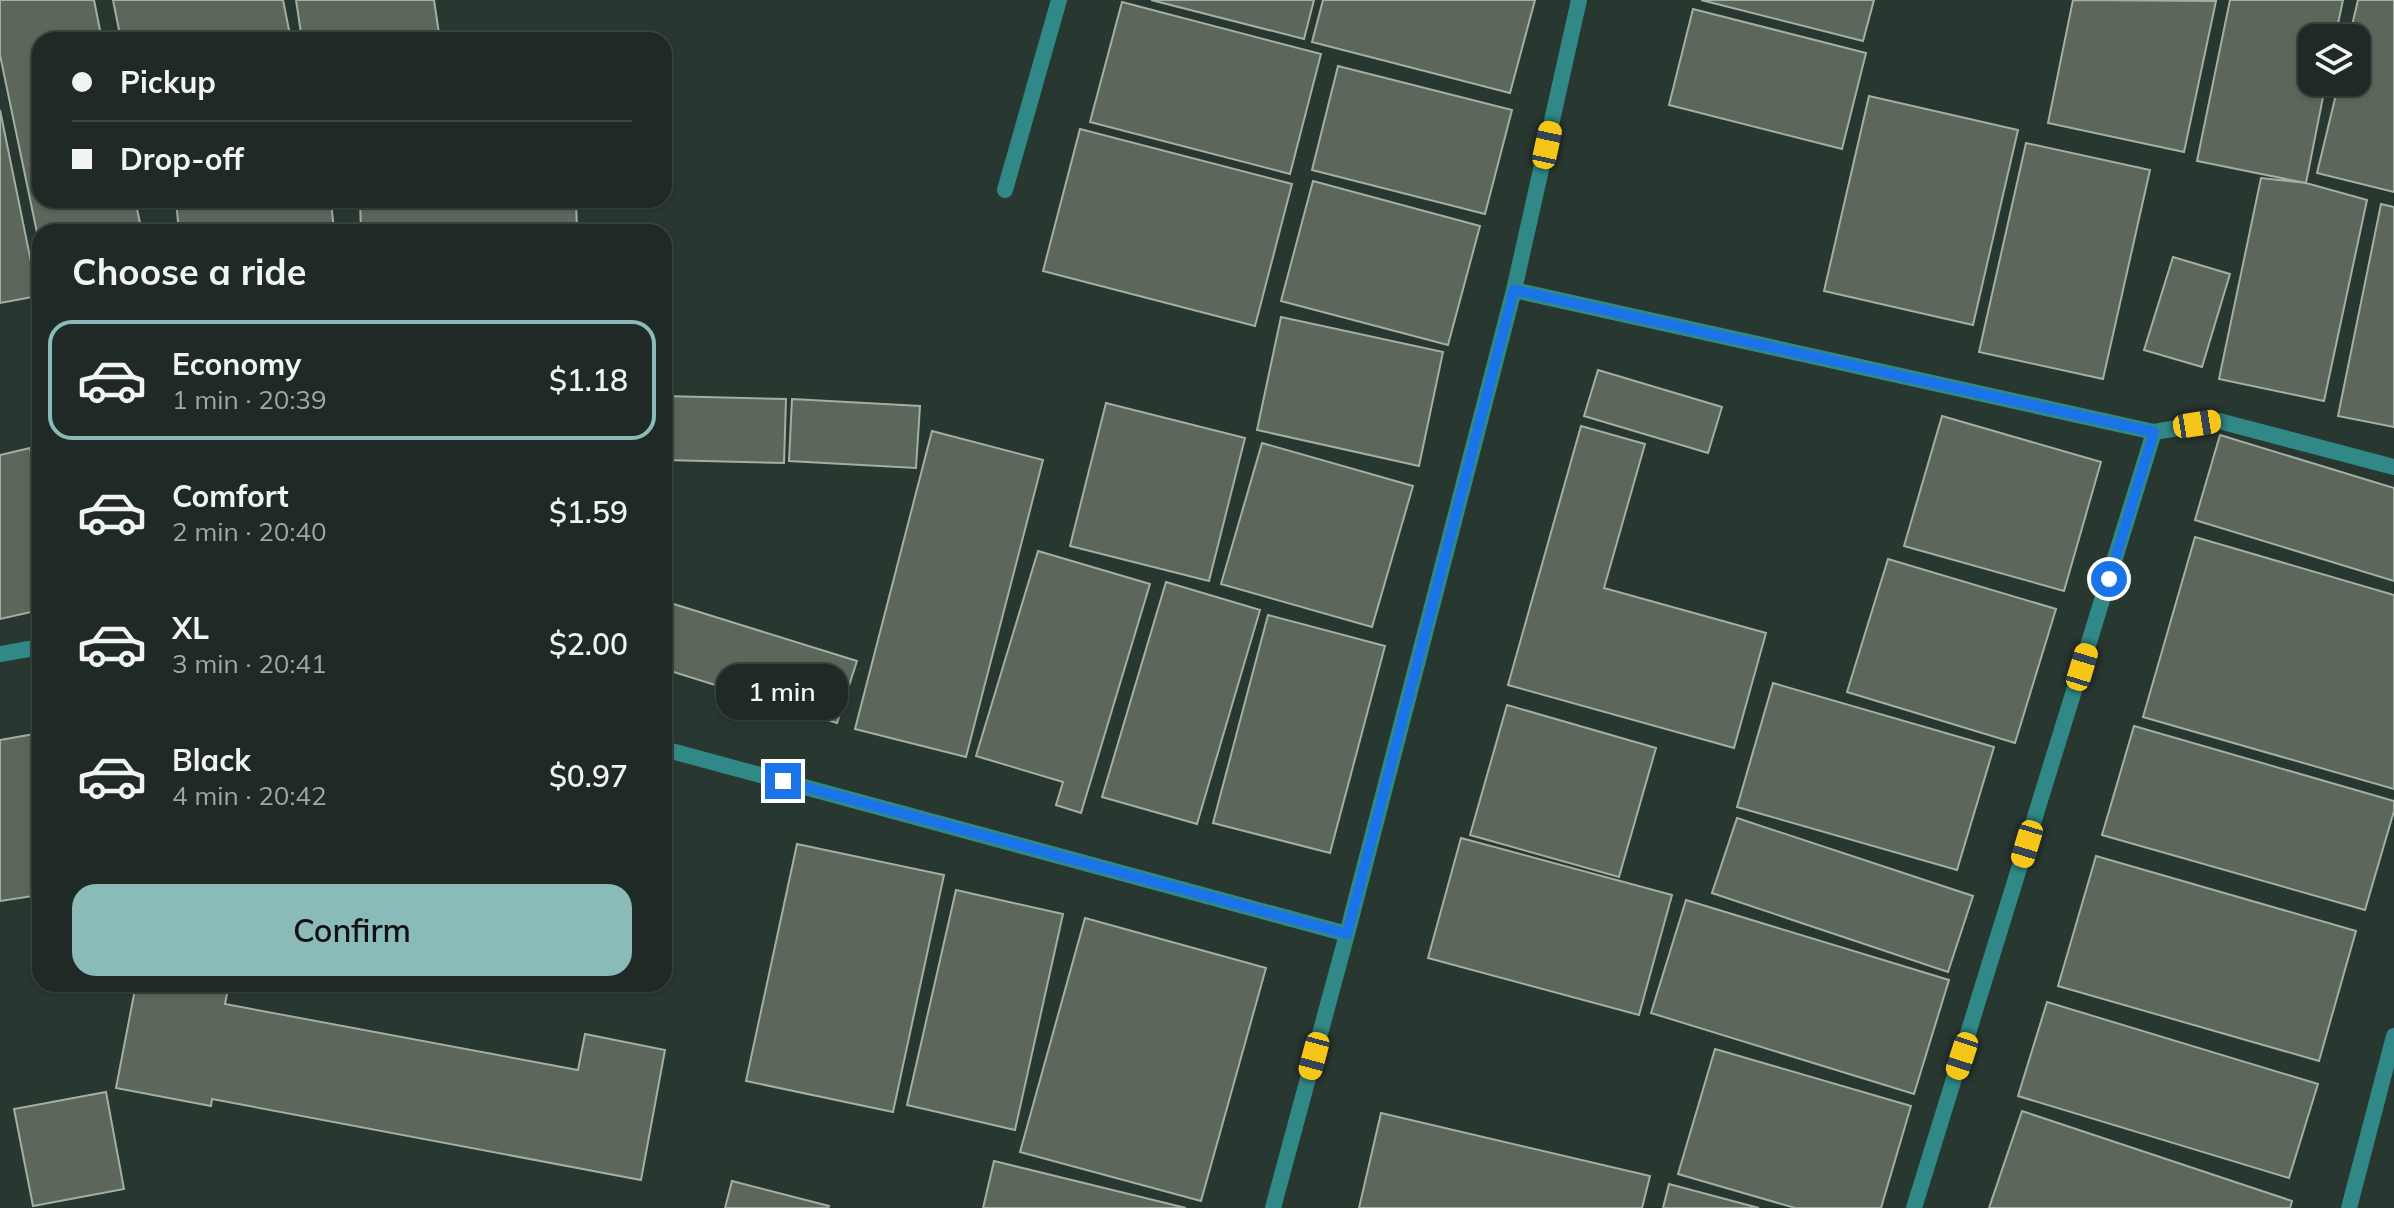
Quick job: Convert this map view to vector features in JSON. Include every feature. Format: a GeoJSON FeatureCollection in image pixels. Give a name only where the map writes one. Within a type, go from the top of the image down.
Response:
{"type":"FeatureCollection","features":[{"type":"Feature","properties":{"kind":"street"},"geometry":{"type":"LineString","coordinates":[[1005,190],[1059,0]]}},
{"type":"Feature","properties":{"kind":"street"},"geometry":{"type":"LineString","coordinates":[[1273,1208],[1514,290],[1579,0]]}},
{"type":"Feature","properties":{"kind":"street"},"geometry":{"type":"LineString","coordinates":[[1514,290],[2154,432],[2219,421],[2394,467]]}},
{"type":"Feature","properties":{"kind":"street"},"geometry":{"type":"LineString","coordinates":[[1914,1208],[2154,432]]}},
{"type":"Feature","properties":{"kind":"street"},"geometry":{"type":"LineString","coordinates":[[0,654],[32,648]]}},
{"type":"Feature","properties":{"kind":"street"},"geometry":{"type":"LineString","coordinates":[[672,751],[1347,934]]}},
{"type":"Feature","properties":{"kind":"street"},"geometry":{"type":"LineString","coordinates":[[2349,1208],[2394,1036]]}},
{"type":"Feature","properties":{"kind":"building"},"geometry":{"type":"Polygon","coordinates":[[[0,0],[94,0],[100,32],[32,32],[32,208],[137,208],[140,224],[35,224],[0,55],[0,0]]]}},
{"type":"Feature","properties":{"kind":"building"},"geometry":{"type":"Polygon","coordinates":[[[113,0],[283,0],[289,32],[119,32],[113,0]]]}},
{"type":"Feature","properties":{"kind":"building"},"geometry":{"type":"Polygon","coordinates":[[[296,0],[434,0],[439,32],[301,32],[296,0]]]}},
{"type":"Feature","properties":{"kind":"building"},"geometry":{"type":"Polygon","coordinates":[[[1151,0],[1314,0],[1304,39],[1151,0]]]}},
{"type":"Feature","properties":{"kind":"building"},"geometry":{"type":"Polygon","coordinates":[[[1323,0],[1535,0],[1510,93],[1312,42],[1323,0]]]}},
{"type":"Feature","properties":{"kind":"building"},"geometry":{"type":"Polygon","coordinates":[[[1701,0],[1874,0],[1863,41],[1701,0]]]}},
{"type":"Feature","properties":{"kind":"building"},"geometry":{"type":"Polygon","coordinates":[[[2073,0],[2216,1],[2184,152],[2048,123],[2073,0]]]}},
{"type":"Feature","properties":{"kind":"building"},"geometry":{"type":"Polygon","coordinates":[[[2230,0],[2343,0],[2338,24],[2298,24],[2298,96],[2323,96],[2306,183],[2197,161],[2230,0]]]}},
{"type":"Feature","properties":{"kind":"building"},"geometry":{"type":"Polygon","coordinates":[[[2358,0],[2394,0],[2394,192],[2317,173],[2336,96],[2370,96],[2370,24],[2352,24],[2358,0]]]}},
{"type":"Feature","properties":{"kind":"building"},"geometry":{"type":"Polygon","coordinates":[[[1122,2],[1321,54],[1290,174],[1090,122],[1122,2]]]}},
{"type":"Feature","properties":{"kind":"building"},"geometry":{"type":"Polygon","coordinates":[[[1693,9],[1866,53],[1842,149],[1669,105],[1693,9]]]}},
{"type":"Feature","properties":{"kind":"building"},"geometry":{"type":"Polygon","coordinates":[[[1338,66],[1512,110],[1485,214],[1312,170],[1338,66]]]}},
{"type":"Feature","properties":{"kind":"building"},"geometry":{"type":"Polygon","coordinates":[[[1869,96],[2018,130],[1973,325],[1824,291],[1869,96]]]}},
{"type":"Feature","properties":{"kind":"building"},"geometry":{"type":"Polygon","coordinates":[[[0,110],[32,267],[32,297],[0,303],[0,110]]]}},
{"type":"Feature","properties":{"kind":"building"},"geometry":{"type":"Polygon","coordinates":[[[1080,129],[1292,184],[1255,326],[1043,271],[1080,129]]]}},
{"type":"Feature","properties":{"kind":"building"},"geometry":{"type":"Polygon","coordinates":[[[2026,143],[2150,170],[2103,379],[1979,352],[2026,143]]]}},
{"type":"Feature","properties":{"kind":"building"},"geometry":{"type":"Polygon","coordinates":[[[2261,178],[2306,183],[2367,200],[2324,401],[2219,379],[2261,178]]]}},
{"type":"Feature","properties":{"kind":"building"},"geometry":{"type":"Polygon","coordinates":[[[1313,181],[1480,226],[1448,345],[1281,301],[1313,181]]]}},
{"type":"Feature","properties":{"kind":"building"},"geometry":{"type":"Polygon","coordinates":[[[2381,204],[2394,207],[2394,427],[2338,416],[2381,204]]]}},
{"type":"Feature","properties":{"kind":"building"},"geometry":{"type":"Polygon","coordinates":[[[177,208],[332,208],[333,224],[178,224],[177,208]]]}},
{"type":"Feature","properties":{"kind":"building"},"geometry":{"type":"Polygon","coordinates":[[[360,208],[576,208],[577,224],[361,224],[360,208]]]}},
{"type":"Feature","properties":{"kind":"building"},"geometry":{"type":"Polygon","coordinates":[[[2173,257],[2230,274],[2202,367],[2144,350],[2173,257]]]}},
{"type":"Feature","properties":{"kind":"building"},"geometry":{"type":"Polygon","coordinates":[[[1281,317],[1443,352],[1419,466],[1257,430],[1281,317]]]}},
{"type":"Feature","properties":{"kind":"building"},"geometry":{"type":"Polygon","coordinates":[[[1598,370],[1722,407],[1708,453],[1584,416],[1598,370]]]}},
{"type":"Feature","properties":{"kind":"building"},"geometry":{"type":"Polygon","coordinates":[[[672,396],[786,399],[784,463],[672,460],[672,396]]]}},
{"type":"Feature","properties":{"kind":"building"},"geometry":{"type":"Polygon","coordinates":[[[792,399],[920,406],[916,468],[789,461],[792,399]]]}},
{"type":"Feature","properties":{"kind":"building"},"geometry":{"type":"Polygon","coordinates":[[[1106,403],[1245,438],[1209,581],[1070,546],[1106,403]]]}},
{"type":"Feature","properties":{"kind":"building"},"geometry":{"type":"Polygon","coordinates":[[[1942,416],[2101,462],[2064,591],[1904,546],[1942,416]]]}},
{"type":"Feature","properties":{"kind":"building"},"geometry":{"type":"Polygon","coordinates":[[[1581,426],[1645,444],[1604,588],[1766,633],[1734,748],[1508,685],[1581,426]]]}},
{"type":"Feature","properties":{"kind":"building"},"geometry":{"type":"Polygon","coordinates":[[[932,431],[1043,460],[966,757],[855,729],[932,431]]]}},
{"type":"Feature","properties":{"kind":"building"},"geometry":{"type":"Polygon","coordinates":[[[2220,435],[2394,488],[2394,581],[2195,520],[2220,435]]]}},
{"type":"Feature","properties":{"kind":"building"},"geometry":{"type":"Polygon","coordinates":[[[1262,443],[1413,486],[1372,627],[1221,584],[1262,443]]]}},
{"type":"Feature","properties":{"kind":"building"},"geometry":{"type":"Polygon","coordinates":[[[30,448],[32,457],[32,612],[0,619],[0,455],[30,448]]]}},
{"type":"Feature","properties":{"kind":"building"},"geometry":{"type":"Polygon","coordinates":[[[2195,537],[2394,595],[2394,789],[2143,717],[2195,537]]]}},
{"type":"Feature","properties":{"kind":"building"},"geometry":{"type":"Polygon","coordinates":[[[1038,551],[1150,584],[1081,813],[1056,805],[1063,782],[976,756],[1038,551]]]}},
{"type":"Feature","properties":{"kind":"building"},"geometry":{"type":"Polygon","coordinates":[[[1888,559],[2056,609],[2015,743],[1847,692],[1888,559]]]}},
{"type":"Feature","properties":{"kind":"building"},"geometry":{"type":"Polygon","coordinates":[[[1166,582],[1260,610],[1197,824],[1102,797],[1166,582]]]}},
{"type":"Feature","properties":{"kind":"building"},"geometry":{"type":"Polygon","coordinates":[[[672,603],[857,661],[837,723],[672,671],[672,603]]]}},
{"type":"Feature","properties":{"kind":"building"},"geometry":{"type":"Polygon","coordinates":[[[1268,615],[1385,646],[1330,853],[1213,823],[1268,615]]]}},
{"type":"Feature","properties":{"kind":"building"},"geometry":{"type":"Polygon","coordinates":[[[1773,683],[1994,747],[1957,870],[1737,807],[1773,683]]]}},
{"type":"Feature","properties":{"kind":"building"},"geometry":{"type":"Polygon","coordinates":[[[1507,705],[1656,748],[1619,877],[1470,835],[1507,705]]]}},
{"type":"Feature","properties":{"kind":"building"},"geometry":{"type":"Polygon","coordinates":[[[2134,726],[2394,801],[2394,811],[2365,910],[2102,835],[2134,726]]]}},
{"type":"Feature","properties":{"kind":"building"},"geometry":{"type":"Polygon","coordinates":[[[32,734],[32,896],[0,901],[0,740],[32,734]]]}},
{"type":"Feature","properties":{"kind":"building"},"geometry":{"type":"Polygon","coordinates":[[[1737,818],[1973,896],[1948,972],[1712,893],[1737,818]]]}},
{"type":"Feature","properties":{"kind":"building"},"geometry":{"type":"Polygon","coordinates":[[[1461,838],[1672,895],[1639,1015],[1428,958],[1461,838]]]}},
{"type":"Feature","properties":{"kind":"building"},"geometry":{"type":"Polygon","coordinates":[[[797,844],[944,875],[893,1112],[746,1081],[797,844]]]}},
{"type":"Feature","properties":{"kind":"building"},"geometry":{"type":"Polygon","coordinates":[[[2096,856],[2356,931],[2319,1061],[2058,986],[2096,856]]]}},
{"type":"Feature","properties":{"kind":"building"},"geometry":{"type":"Polygon","coordinates":[[[956,890],[1063,914],[1015,1130],[907,1105],[956,890]]]}},
{"type":"Feature","properties":{"kind":"building"},"geometry":{"type":"Polygon","coordinates":[[[1686,900],[1949,980],[1914,1094],[1651,1013],[1686,900]]]}},
{"type":"Feature","properties":{"kind":"building"},"geometry":{"type":"Polygon","coordinates":[[[1085,918],[1266,968],[1201,1201],[1020,1152],[1085,918]]]}},
{"type":"Feature","properties":{"kind":"building"},"geometry":{"type":"Polygon","coordinates":[[[134,992],[227,992],[225,1004],[578,1070],[585,1034],[665,1050],[641,1180],[212,1099],[211,1106],[116,1088],[134,992]]]}},
{"type":"Feature","properties":{"kind":"building"},"geometry":{"type":"Polygon","coordinates":[[[2047,1002],[2318,1084],[2289,1178],[2018,1096],[2047,1002]]]}},
{"type":"Feature","properties":{"kind":"building"},"geometry":{"type":"Polygon","coordinates":[[[1715,1049],[1911,1106],[1881,1208],[1795,1208],[1678,1174],[1715,1049]]]}},
{"type":"Feature","properties":{"kind":"building"},"geometry":{"type":"Polygon","coordinates":[[[106,1092],[124,1189],[33,1206],[14,1109],[106,1092]]]}},
{"type":"Feature","properties":{"kind":"building"},"geometry":{"type":"Polygon","coordinates":[[[2022,1111],[2292,1201],[2290,1208],[1989,1208],[2022,1111]]]}},
{"type":"Feature","properties":{"kind":"building"},"geometry":{"type":"Polygon","coordinates":[[[1381,1113],[1650,1176],[1642,1208],[1359,1208],[1381,1113]]]}},
{"type":"Feature","properties":{"kind":"building"},"geometry":{"type":"Polygon","coordinates":[[[994,1161],[1186,1208],[983,1208],[994,1161]]]}},
{"type":"Feature","properties":{"kind":"building"},"geometry":{"type":"Polygon","coordinates":[[[732,1181],[829,1206],[725,1208],[732,1181]]]}},
{"type":"Feature","properties":{"kind":"building"},"geometry":{"type":"Polygon","coordinates":[[[1669,1184],[1759,1208],[1663,1208],[1669,1184]]]}},
{"type":"Feature","properties":{"kind":"route"},"geometry":{"type":"LineString","coordinates":[[783,781],[1347,934],[1514,290],[2154,432],[2109,579]]}}]}
